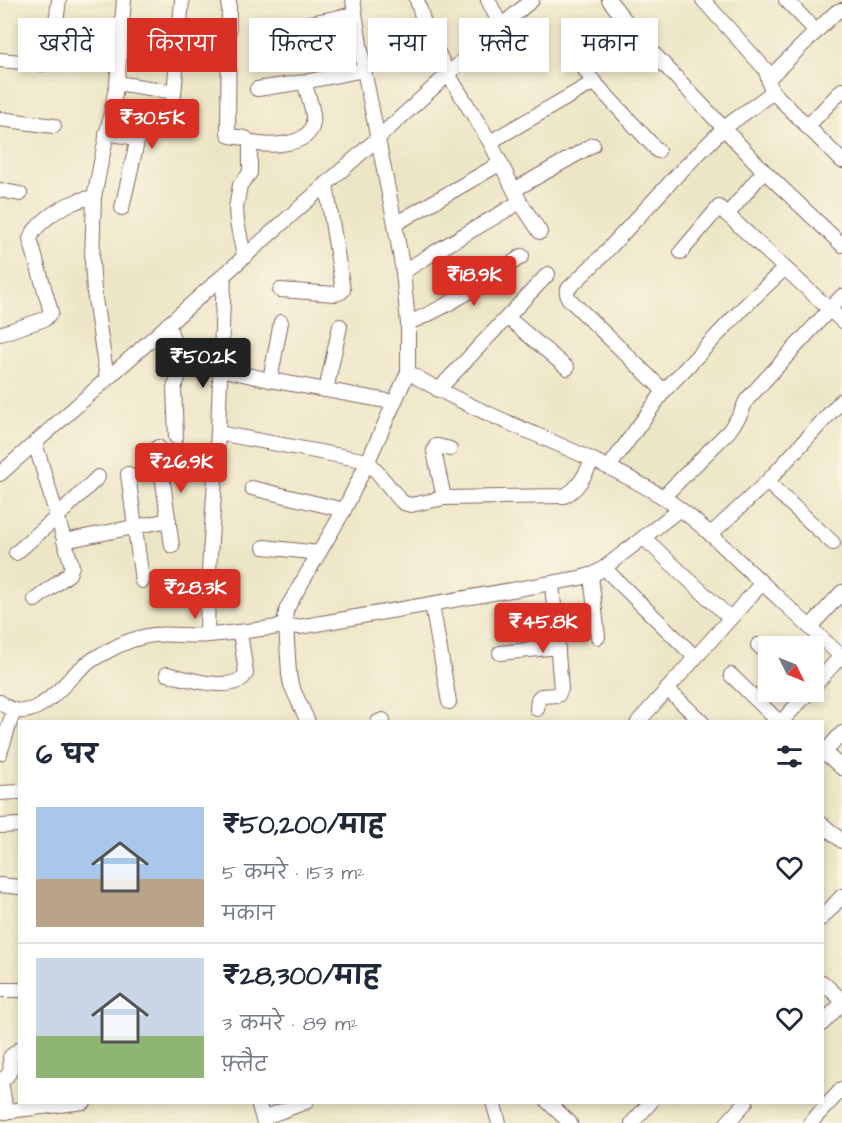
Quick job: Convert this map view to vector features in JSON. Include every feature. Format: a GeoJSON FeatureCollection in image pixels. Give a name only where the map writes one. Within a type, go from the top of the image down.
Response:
{"type":"FeatureCollection","features":[{"type":"Feature","properties":{"kind":"street"},"geometry":{"type":"LineString","coordinates":[[0,60],[43,64],[49,62],[59,0]]}},
{"type":"Feature","properties":{"kind":"street"},"geometry":{"type":"LineString","coordinates":[[107,379],[94,292],[92,260],[94,197],[117,83],[124,0]]}},
{"type":"Feature","properties":{"kind":"street"},"geometry":{"type":"LineString","coordinates":[[171,130],[182,0]]}},
{"type":"Feature","properties":{"kind":"street"},"geometry":{"type":"LineString","coordinates":[[229,0],[228,134],[262,145],[297,141],[307,134],[313,117],[304,82]]}},
{"type":"Feature","properties":{"kind":"street"},"geometry":{"type":"LineString","coordinates":[[417,0],[424,23],[448,74],[490,142],[517,196],[540,232]]}},
{"type":"Feature","properties":{"kind":"street"},"geometry":{"type":"LineString","coordinates":[[488,0],[497,18]]}},
{"type":"Feature","properties":{"kind":"street"},"geometry":{"type":"LineString","coordinates":[[511,18],[532,0]]}},
{"type":"Feature","properties":{"kind":"street"},"geometry":{"type":"LineString","coordinates":[[609,0],[623,18]]}},
{"type":"Feature","properties":{"kind":"street"},"geometry":{"type":"LineString","coordinates":[[703,0],[765,69],[769,78],[769,86],[773,92],[842,161]]}},
{"type":"Feature","properties":{"kind":"street"},"geometry":{"type":"LineString","coordinates":[[786,0],[816,31]]}},
{"type":"Feature","properties":{"kind":"street"},"geometry":{"type":"LineString","coordinates":[[307,720],[291,685],[289,674],[285,617],[287,608],[344,510],[408,372],[408,323],[395,224],[364,70],[354,7],[315,18]]}},
{"type":"Feature","properties":{"kind":"street"},"geometry":{"type":"LineString","coordinates":[[769,78],[834,14],[842,10]]}},
{"type":"Feature","properties":{"kind":"street"},"geometry":{"type":"LineString","coordinates":[[658,58],[764,171],[842,245]]}},
{"type":"Feature","properties":{"kind":"street"},"geometry":{"type":"LineString","coordinates":[[0,474],[459,64]]}},
{"type":"Feature","properties":{"kind":"street"},"geometry":{"type":"LineString","coordinates":[[257,89],[364,70]]}},
{"type":"Feature","properties":{"kind":"street"},"geometry":{"type":"LineString","coordinates":[[586,72],[658,152]]}},
{"type":"Feature","properties":{"kind":"street"},"geometry":{"type":"LineString","coordinates":[[490,142],[594,82]]}},
{"type":"Feature","properties":{"kind":"street"},"geometry":{"type":"LineString","coordinates":[[117,83],[174,92]]}},
{"type":"Feature","properties":{"kind":"street"},"geometry":{"type":"LineString","coordinates":[[807,127],[842,90]]}},
{"type":"Feature","properties":{"kind":"street"},"geometry":{"type":"LineString","coordinates":[[664,391],[567,298],[567,293],[573,284],[724,128],[773,92]]}},
{"type":"Feature","properties":{"kind":"street"},"geometry":{"type":"LineString","coordinates":[[0,119],[54,126]]}},
{"type":"Feature","properties":{"kind":"street"},"geometry":{"type":"LineString","coordinates":[[106,133],[131,137],[137,142],[122,208]]}},
{"type":"Feature","properties":{"kind":"street"},"geometry":{"type":"LineString","coordinates":[[244,256],[236,208],[240,185],[250,173],[252,143]]}},
{"type":"Feature","properties":{"kind":"street"},"geometry":{"type":"LineString","coordinates":[[402,272],[440,249],[592,145]]}},
{"type":"Feature","properties":{"kind":"street"},"geometry":{"type":"LineString","coordinates":[[395,224],[501,163]]}},
{"type":"Feature","properties":{"kind":"street"},"geometry":{"type":"LineString","coordinates":[[727,215],[764,171]]}},
{"type":"Feature","properties":{"kind":"street"},"geometry":{"type":"LineString","coordinates":[[280,290],[335,294],[342,290],[326,184]]}},
{"type":"Feature","properties":{"kind":"street"},"geometry":{"type":"LineString","coordinates":[[0,190],[20,195]]}},
{"type":"Feature","properties":{"kind":"street"},"geometry":{"type":"LineString","coordinates":[[0,334],[45,319],[51,312],[30,239],[31,234],[44,220],[62,208],[94,197]]}},
{"type":"Feature","properties":{"kind":"street"},"geometry":{"type":"LineString","coordinates":[[681,252],[719,207],[842,321]]}},
{"type":"Feature","properties":{"kind":"street"},"geometry":{"type":"LineString","coordinates":[[408,323],[431,314],[460,297],[522,256]]}},
{"type":"Feature","properties":{"kind":"street"},"geometry":{"type":"LineString","coordinates":[[609,467],[664,391],[743,308],[785,268]]}},
{"type":"Feature","properties":{"kind":"street"},"geometry":{"type":"LineString","coordinates":[[207,635],[224,274]]}},
{"type":"Feature","properties":{"kind":"street"},"geometry":{"type":"LineString","coordinates":[[438,390],[548,274]]}},
{"type":"Feature","properties":{"kind":"street"},"geometry":{"type":"LineString","coordinates":[[663,497],[729,431],[752,394],[842,296]]}},
{"type":"Feature","properties":{"kind":"street"},"geometry":{"type":"LineString","coordinates":[[508,318],[567,368]]}},
{"type":"Feature","properties":{"kind":"street"},"geometry":{"type":"LineString","coordinates":[[270,380],[281,322]]}},
{"type":"Feature","properties":{"kind":"street"},"geometry":{"type":"LineString","coordinates":[[168,324],[181,367],[174,388],[176,437]]}},
{"type":"Feature","properties":{"kind":"street"},"geometry":{"type":"LineString","coordinates":[[327,390],[340,326]]}},
{"type":"Feature","properties":{"kind":"street"},"geometry":{"type":"LineString","coordinates":[[220,369],[393,402]]}},
{"type":"Feature","properties":{"kind":"street"},"geometry":{"type":"LineString","coordinates":[[408,372],[438,390],[609,467],[680,508],[842,656],[824,675]]}},
{"type":"Feature","properties":{"kind":"street"},"geometry":{"type":"LineString","coordinates":[[711,534],[767,482],[842,400]]}},
{"type":"Feature","properties":{"kind":"street"},"geometry":{"type":"LineString","coordinates":[[218,433],[368,461],[404,503],[411,505],[444,498],[564,496],[579,486],[593,460]]}},
{"type":"Feature","properties":{"kind":"street"},"geometry":{"type":"LineString","coordinates":[[35,443],[71,562],[71,570],[66,577],[35,600]]}},
{"type":"Feature","properties":{"kind":"street"},"geometry":{"type":"LineString","coordinates":[[444,498],[434,451],[436,446],[450,448]]}},
{"type":"Feature","properties":{"kind":"street"},"geometry":{"type":"LineString","coordinates":[[158,447],[172,546]]}},
{"type":"Feature","properties":{"kind":"street"},"geometry":{"type":"LineString","coordinates":[[128,474],[142,581]]}},
{"type":"Feature","properties":{"kind":"street"},"geometry":{"type":"LineString","coordinates":[[15,553],[57,517],[98,477]]}},
{"type":"Feature","properties":{"kind":"street"},"geometry":{"type":"LineString","coordinates":[[767,482],[833,543]]}},
{"type":"Feature","properties":{"kind":"street"},"geometry":{"type":"LineString","coordinates":[[252,488],[344,510]]}},
{"type":"Feature","properties":{"kind":"street"},"geometry":{"type":"LineString","coordinates":[[0,702],[14,710],[38,707],[58,692],[92,660],[121,644],[153,635],[207,635],[286,626],[299,627],[552,584],[591,575],[604,568],[680,508]]}},
{"type":"Feature","properties":{"kind":"street"},"geometry":{"type":"LineString","coordinates":[[64,541],[169,520]]}},
{"type":"Feature","properties":{"kind":"street"},"geometry":{"type":"LineString","coordinates":[[644,537],[730,618]]}},
{"type":"Feature","properties":{"kind":"street"},"geometry":{"type":"LineString","coordinates":[[264,546],[319,553]]}},
{"type":"Feature","properties":{"kind":"street"},"geometry":{"type":"LineString","coordinates":[[604,568],[695,657]]}},
{"type":"Feature","properties":{"kind":"street"},"geometry":{"type":"LineString","coordinates":[[591,575],[598,637]]}},
{"type":"Feature","properties":{"kind":"street"},"geometry":{"type":"LineString","coordinates":[[640,720],[762,583]]}},
{"type":"Feature","properties":{"kind":"street"},"geometry":{"type":"LineString","coordinates":[[537,709],[538,699],[541,696],[558,696],[561,689],[552,584]]}},
{"type":"Feature","properties":{"kind":"street"},"geometry":{"type":"LineString","coordinates":[[810,627],[842,592]]}},
{"type":"Feature","properties":{"kind":"street"},"geometry":{"type":"LineString","coordinates":[[432,604],[448,702]]}},
{"type":"Feature","properties":{"kind":"street"},"geometry":{"type":"LineString","coordinates":[[167,674],[214,684],[239,681],[246,673],[240,632]]}},
{"type":"Feature","properties":{"kind":"street"},"geometry":{"type":"LineString","coordinates":[[500,653],[558,647]]}},
{"type":"Feature","properties":{"kind":"street"},"geometry":{"type":"LineString","coordinates":[[731,675],[778,720]]}},
{"type":"Feature","properties":{"kind":"street"},"geometry":{"type":"LineString","coordinates":[[668,689],[700,720]]}},
{"type":"Feature","properties":{"kind":"street"},"geometry":{"type":"LineString","coordinates":[[782,720],[799,702]]}},
{"type":"Feature","properties":{"kind":"street"},"geometry":{"type":"LineString","coordinates":[[0,753],[14,710]]}},
{"type":"Feature","properties":{"kind":"street"},"geometry":{"type":"LineString","coordinates":[[824,752],[842,733]]}},
{"type":"Feature","properties":{"kind":"street"},"geometry":{"type":"LineString","coordinates":[[824,754],[842,768]]}},
{"type":"Feature","properties":{"kind":"street"},"geometry":{"type":"LineString","coordinates":[[0,793],[18,792]]}},
{"type":"Feature","properties":{"kind":"street"},"geometry":{"type":"LineString","coordinates":[[0,826],[18,825]]}},
{"type":"Feature","properties":{"kind":"street"},"geometry":{"type":"LineString","coordinates":[[824,826],[842,841]]}},
{"type":"Feature","properties":{"kind":"street"},"geometry":{"type":"LineString","coordinates":[[0,885],[18,887]]}},
{"type":"Feature","properties":{"kind":"street"},"geometry":{"type":"LineString","coordinates":[[825,909],[842,896]]}},
{"type":"Feature","properties":{"kind":"street"},"geometry":{"type":"LineString","coordinates":[[824,984],[842,1002],[824,1021]]}},
{"type":"Feature","properties":{"kind":"street"},"geometry":{"type":"LineString","coordinates":[[0,990],[18,990]]}},
{"type":"Feature","properties":{"kind":"street"},"geometry":{"type":"LineString","coordinates":[[18,1051],[10,1057],[10,1073],[7,1078],[1,1080],[3,1112],[68,1104]]}},
{"type":"Feature","properties":{"kind":"street"},"geometry":{"type":"LineString","coordinates":[[810,1123],[839,1098]]}},
{"type":"Feature","properties":{"kind":"street"},"geometry":{"type":"LineString","coordinates":[[259,1104],[263,1120],[301,1104]]}},
{"type":"Feature","properties":{"kind":"street"},"geometry":{"type":"LineString","coordinates":[[494,1104],[499,1123]]}},
{"type":"Feature","properties":{"kind":"street"},"geometry":{"type":"LineString","coordinates":[[550,1104],[570,1123]]}},
{"type":"Feature","properties":{"kind":"street"},"geometry":{"type":"LineString","coordinates":[[632,1123],[649,1104]]}},
{"type":"Feature","properties":{"kind":"street"},"geometry":{"type":"LineString","coordinates":[[727,1123],[744,1104]]}}]}
